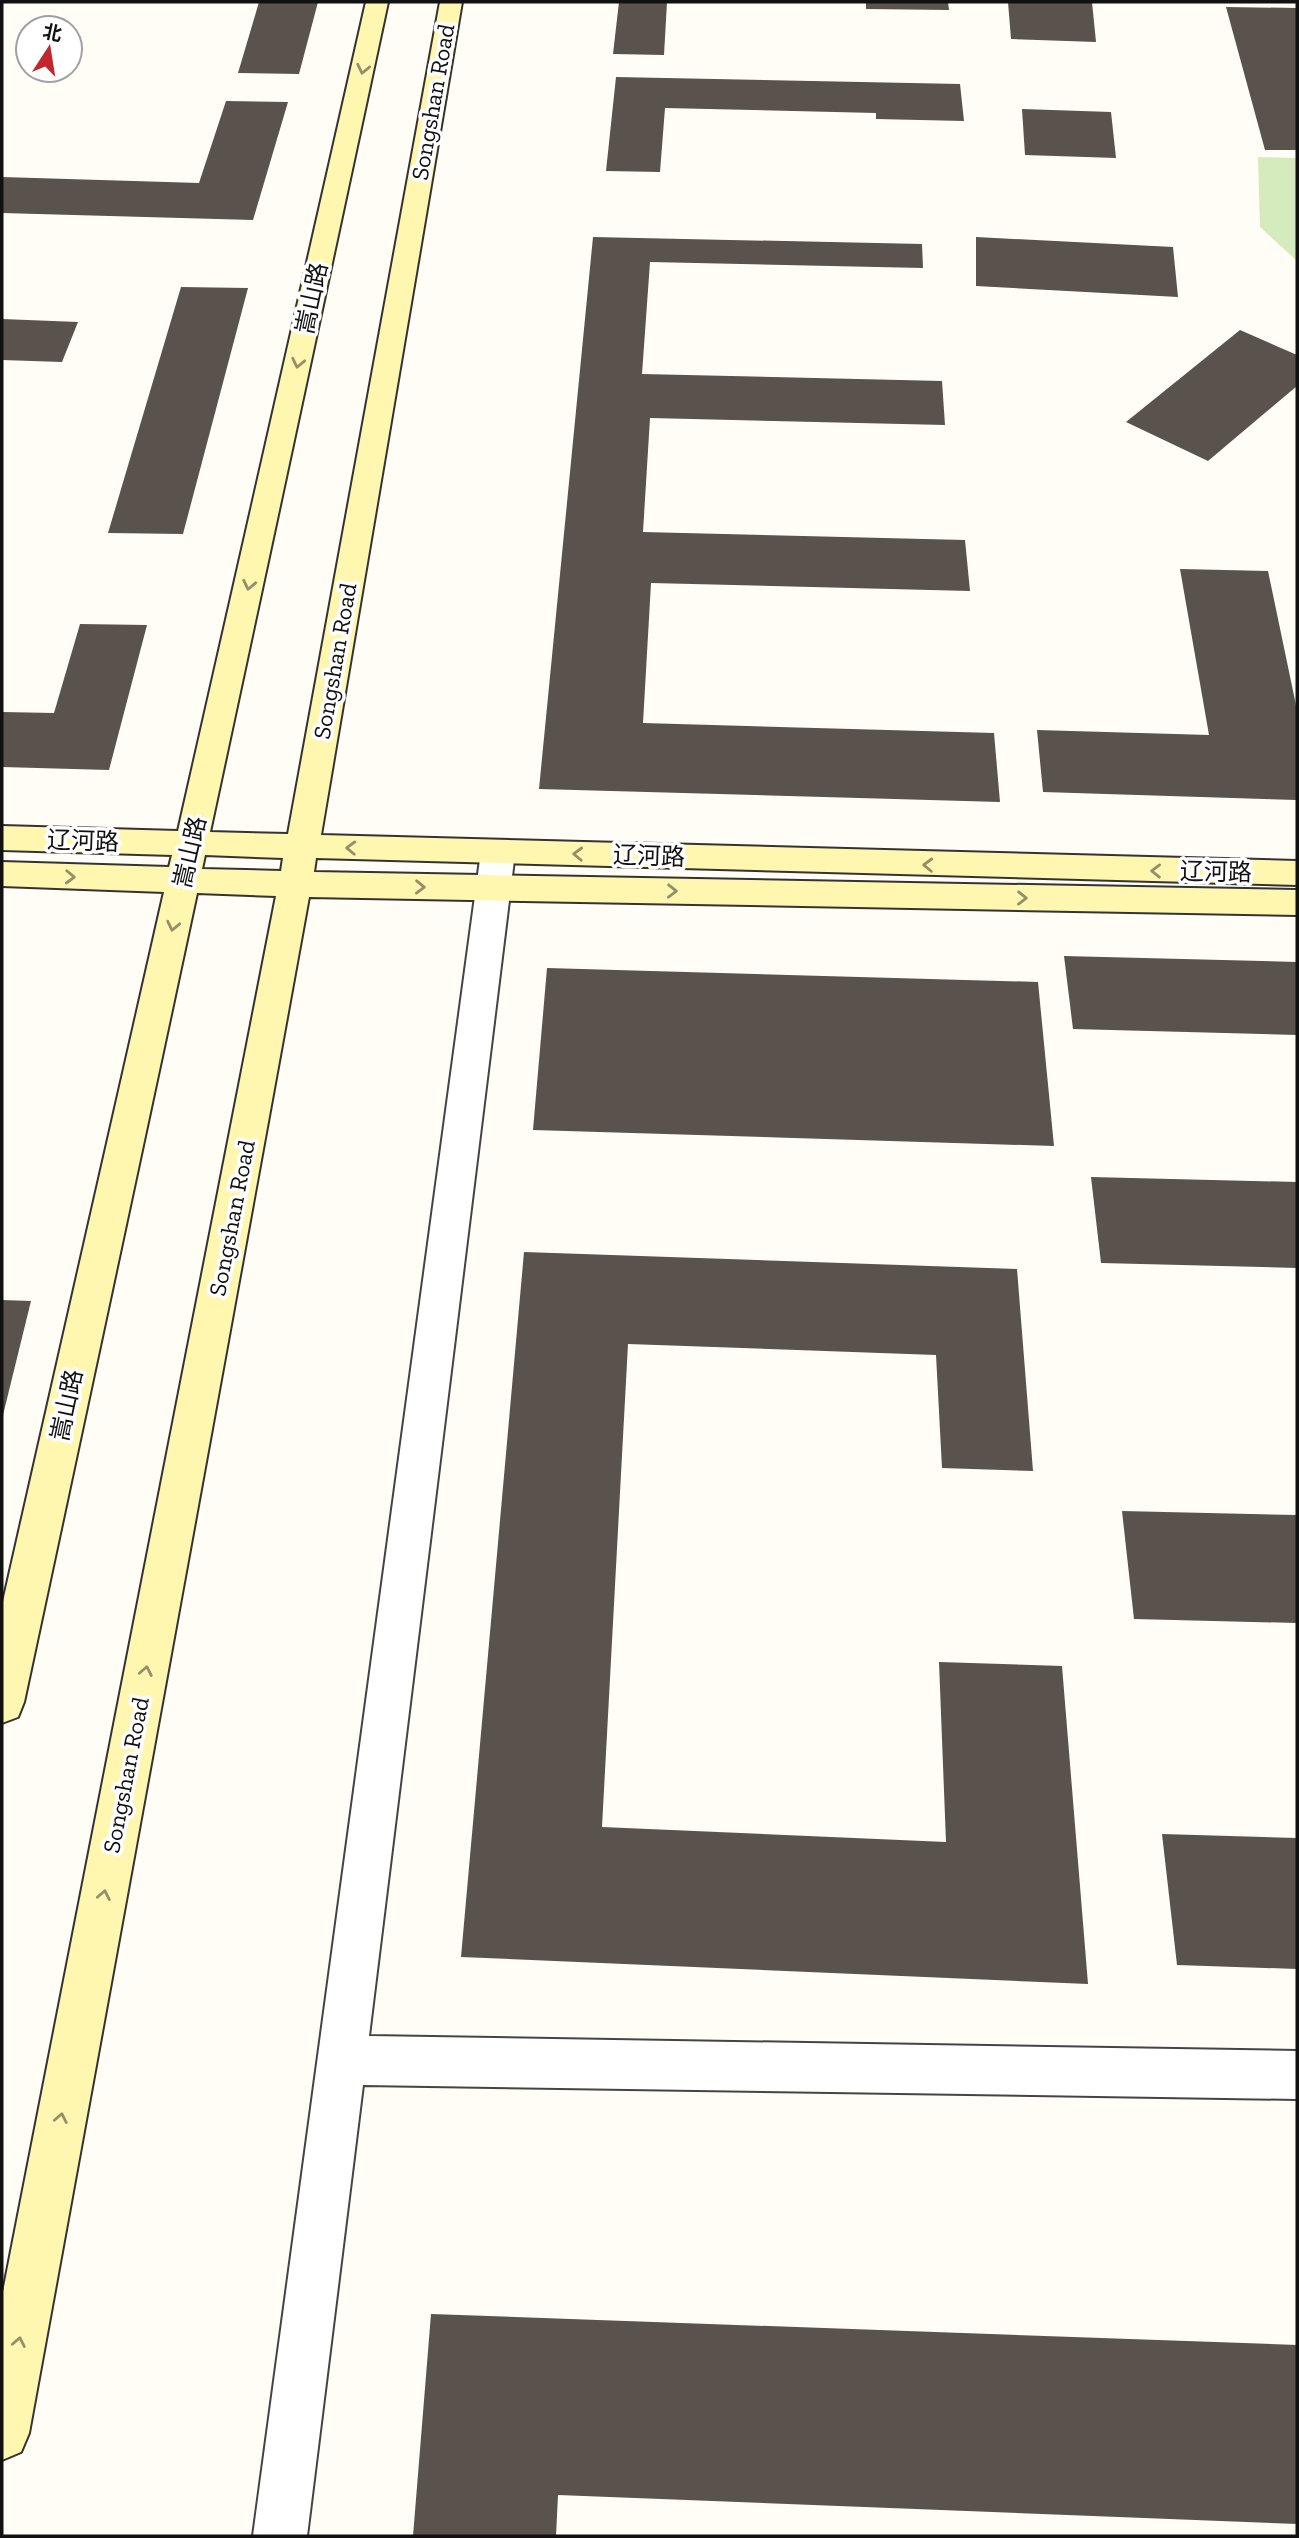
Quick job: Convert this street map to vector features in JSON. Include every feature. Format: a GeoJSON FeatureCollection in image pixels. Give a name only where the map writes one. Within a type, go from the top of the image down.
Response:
{"type":"FeatureCollection","features":[{"type":"Feature","properties":{"kind":"main road","name":"嵩山路"},"geometry":{"type":"LineString","coordinates":[[2,1702],[377,2]]}},
{"type":"Feature","properties":{"kind":"main road","name":"Songshan Road"},"geometry":{"type":"LineString","coordinates":[[2,2433],[302,847],[451,2]]}},
{"type":"Feature","properties":{"kind":"main road","name":"辽河路"},"geometry":{"type":"LineString","coordinates":[[2,838],[302,847],[497,870],[1297,903]]}},
{"type":"Feature","properties":{"kind":"main road","name":"辽河路"},"geometry":{"type":"LineString","coordinates":[[2,874],[295,884],[497,870],[1297,873]]}},
{"type":"Feature","properties":{"kind":"street"},"geometry":{"type":"LineString","coordinates":[[280,2536],[497,870]]}},
{"type":"Feature","properties":{"kind":"street"},"geometry":{"type":"LineString","coordinates":[[343,2060],[1297,2075]]}},
{"type":"Feature","properties":{"kind":"green space"},"geometry":{"type":"Polygon","coordinates":[[[1258,157],[1297,158],[1297,261],[1260,227],[1258,157]]]}},
{"type":"Feature","properties":{"kind":"building"},"geometry":{"type":"Polygon","coordinates":[[[259,2],[318,2],[299,74],[238,73],[259,2]]]}},
{"type":"Feature","properties":{"kind":"building"},"geometry":{"type":"Polygon","coordinates":[[[619,2],[667,2],[664,55],[613,54],[619,2]]]}},
{"type":"Feature","properties":{"kind":"building"},"geometry":{"type":"Polygon","coordinates":[[[866,2],[948,2],[949,10],[866,9],[866,2]]]}},
{"type":"Feature","properties":{"kind":"building"},"geometry":{"type":"Polygon","coordinates":[[[1008,2],[1092,2],[1096,42],[1011,39],[1008,2]]]}},
{"type":"Feature","properties":{"kind":"building"},"geometry":{"type":"Polygon","coordinates":[[[1226,7],[1297,8],[1297,150],[1265,150],[1226,7]]]}},
{"type":"Feature","properties":{"kind":"building"},"geometry":{"type":"Polygon","coordinates":[[[616,77],[960,84],[964,121],[876,119],[876,113],[665,108],[660,172],[606,171],[616,77]]]}},
{"type":"Feature","properties":{"kind":"building"},"geometry":{"type":"Polygon","coordinates":[[[226,101],[288,102],[253,220],[2,213],[2,177],[199,183],[226,101]]]}},
{"type":"Feature","properties":{"kind":"building"},"geometry":{"type":"Polygon","coordinates":[[[1022,109],[1111,112],[1116,158],[1025,155],[1022,109]]]}},
{"type":"Feature","properties":{"kind":"building"},"geometry":{"type":"Polygon","coordinates":[[[593,237],[922,244],[923,268],[650,262],[642,374],[942,381],[945,425],[650,418],[643,532],[965,540],[970,591],[651,583],[643,723],[994,733],[1000,802],[539,789],[593,237]]]}},
{"type":"Feature","properties":{"kind":"building"},"geometry":{"type":"Polygon","coordinates":[[[976,237],[1173,247],[1178,297],[976,286],[976,237]]]}},
{"type":"Feature","properties":{"kind":"building"},"geometry":{"type":"Polygon","coordinates":[[[181,287],[248,288],[183,534],[108,533],[181,287]]]}},
{"type":"Feature","properties":{"kind":"building"},"geometry":{"type":"Polygon","coordinates":[[[2,319],[78,322],[62,362],[2,360],[2,319]]]}},
{"type":"Feature","properties":{"kind":"building"},"geometry":{"type":"Polygon","coordinates":[[[1240,330],[1297,355],[1297,386],[1208,461],[1126,422],[1240,330]]]}},
{"type":"Feature","properties":{"kind":"building"},"geometry":{"type":"Polygon","coordinates":[[[1180,569],[1268,571],[1297,710],[1297,800],[1043,792],[1037,730],[1209,735],[1180,569]]]}},
{"type":"Feature","properties":{"kind":"building"},"geometry":{"type":"Polygon","coordinates":[[[80,624],[147,625],[109,770],[2,767],[2,712],[54,713],[80,624]]]}},
{"type":"Feature","properties":{"kind":"building"},"geometry":{"type":"Polygon","coordinates":[[[1064,956],[1297,962],[1297,1035],[1073,1029],[1064,956]]]}},
{"type":"Feature","properties":{"kind":"building"},"geometry":{"type":"Polygon","coordinates":[[[547,968],[1038,982],[1054,1146],[533,1130],[547,968]]]}},
{"type":"Feature","properties":{"kind":"building"},"geometry":{"type":"Polygon","coordinates":[[[1091,1177],[1297,1182],[1297,1268],[1101,1263],[1091,1177]]]}},
{"type":"Feature","properties":{"kind":"building"},"geometry":{"type":"Polygon","coordinates":[[[524,1252],[1017,1269],[1033,1471],[942,1468],[936,1355],[628,1344],[602,1827],[946,1842],[939,1662],[1062,1666],[1088,1984],[461,1957],[524,1252]]]}},
{"type":"Feature","properties":{"kind":"building"},"geometry":{"type":"Polygon","coordinates":[[[2,1300],[31,1301],[3,1415],[2,1415],[2,1300]]]}},
{"type":"Feature","properties":{"kind":"building"},"geometry":{"type":"Polygon","coordinates":[[[1122,1511],[1297,1515],[1297,1623],[1134,1619],[1122,1511]]]}},
{"type":"Feature","properties":{"kind":"building"},"geometry":{"type":"Polygon","coordinates":[[[1162,1834],[1297,1838],[1297,1969],[1177,1965],[1162,1834]]]}},
{"type":"Feature","properties":{"kind":"building"},"geometry":{"type":"Polygon","coordinates":[[[431,2314],[1297,2345],[1297,2524],[558,2495],[556,2536],[413,2536],[431,2314]]]}}]}
